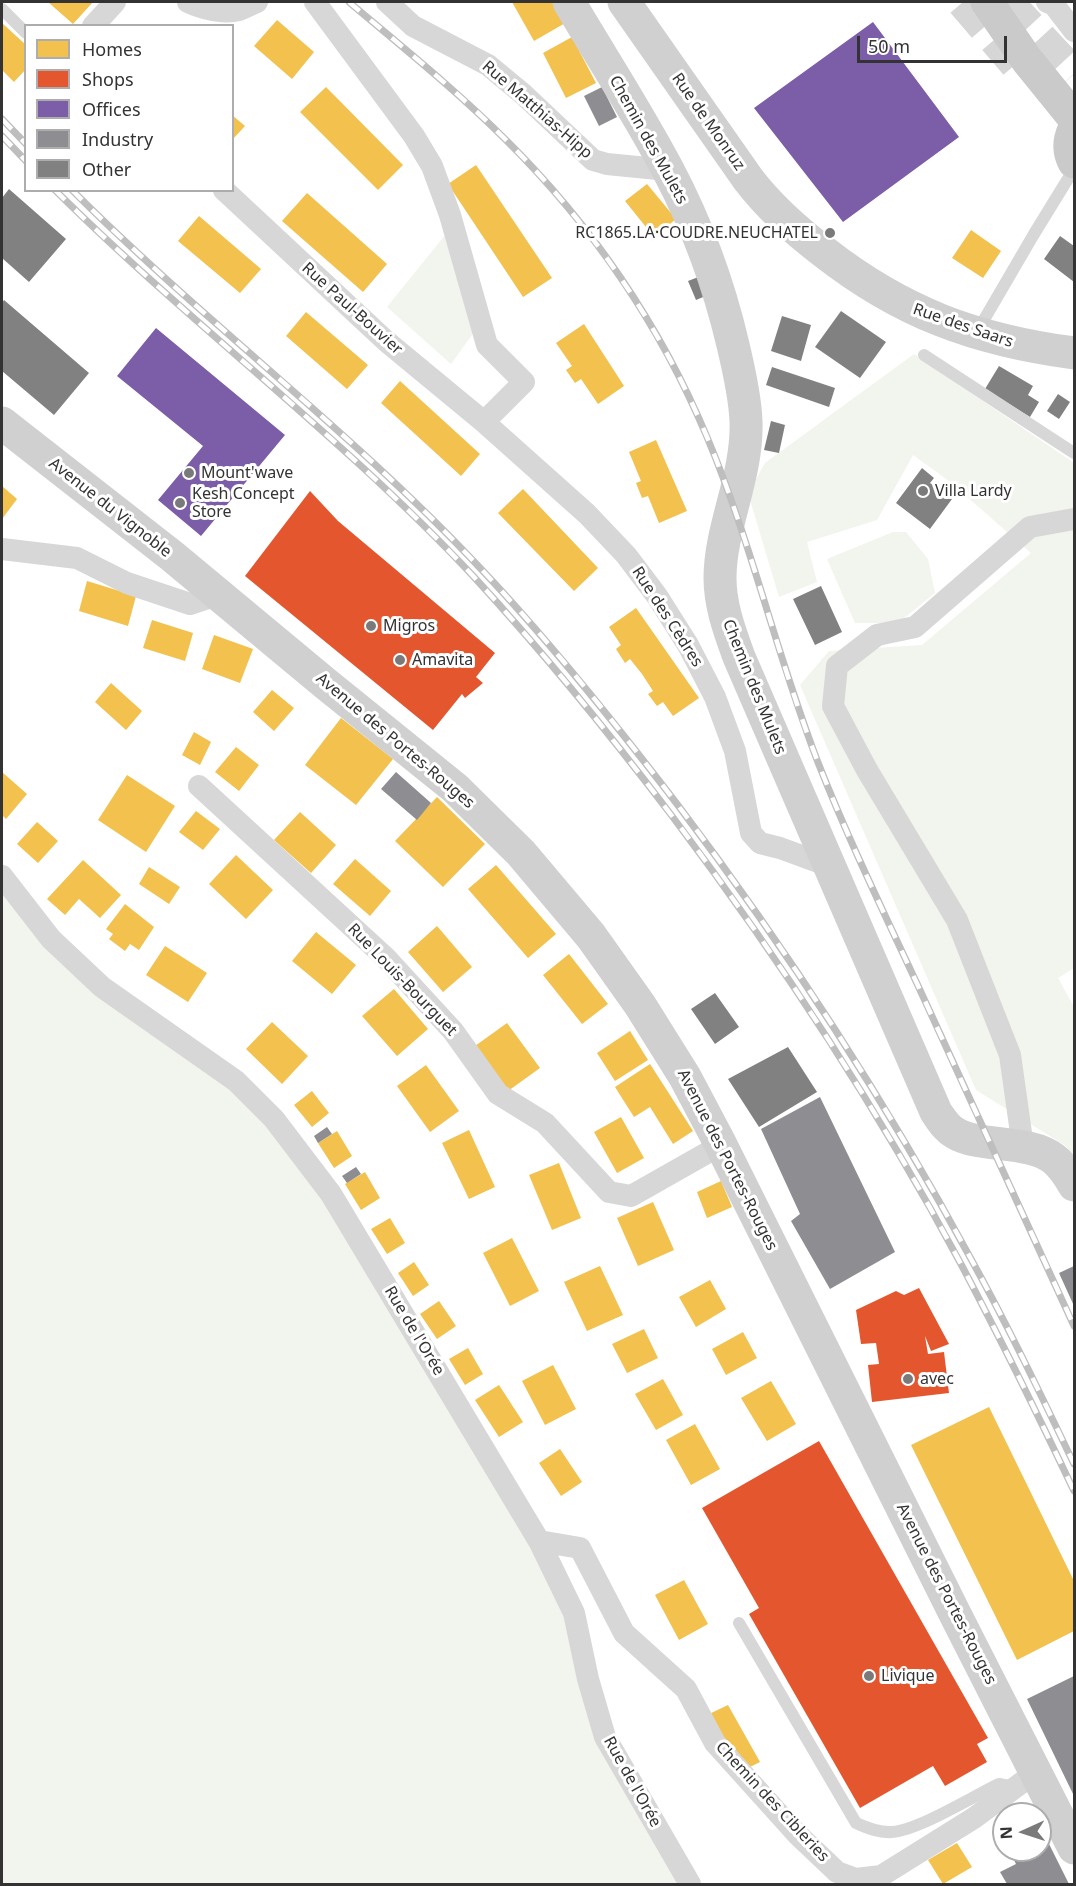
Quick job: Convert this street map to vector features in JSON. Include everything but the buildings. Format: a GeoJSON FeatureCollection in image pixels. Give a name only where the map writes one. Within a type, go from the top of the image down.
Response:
{"type":"FeatureCollection","features":[{"type":"Feature","properties":{"kind":"main road"},"geometry":{"type":"LineString","coordinates":[[995,4],[1027,60],[1074,118]]}},
{"type":"Feature","properties":{"kind":"main road"},"geometry":{"type":"LineString","coordinates":[[1074,129],[1070,144],[1074,162]]}},
{"type":"Feature","properties":{"kind":"street"},"geometry":{"type":"LineString","coordinates":[[95,24],[115,2]]}},
{"type":"Feature","properties":{"kind":"street"},"geometry":{"type":"LineString","coordinates":[[188,2],[218,10],[240,10],[257,2]]}},
{"type":"Feature","properties":{"kind":"street"},"geometry":{"type":"LineString","coordinates":[[315,2],[414,136],[432,166],[450,215],[487,345],[524,382],[484,422]]}},
{"type":"Feature","properties":{"kind":"street","name":"Rue Matthias-Hipp"},"geometry":{"type":"LineString","coordinates":[[387,2],[413,26],[488,64],[593,160],[608,164],[668,170]]}},
{"type":"Feature","properties":{"kind":"street","name":"Chemin des Mulets"},"geometry":{"type":"LineString","coordinates":[[569,2],[668,170],[692,220],[730,330],[745,405],[746,431],[743,461],[721,566],[721,595],[724,613],[739,657],[933,1106],[947,1127],[954,1133],[1047,1155],[1054,1159],[1074,1185]]}},
{"type":"Feature","properties":{"kind":"street","name":"Rue de Monruz"},"geometry":{"type":"LineString","coordinates":[[624,2],[748,179],[764,199],[801,235]]}},
{"type":"Feature","properties":{"kind":"street"},"geometry":{"type":"LineString","coordinates":[[1047,2],[1054,5],[1074,31]]}},
{"type":"Feature","properties":{"kind":"street","name":"Rue Paul-Bouvier"},"geometry":{"type":"LineString","coordinates":[[226,192],[386,341],[484,422]]}},
{"type":"Feature","properties":{"kind":"street","name":"Rue des Saars"},"geometry":{"type":"LineString","coordinates":[[801,235],[848,271],[888,297],[926,315],[976,334],[1012,343],[1074,353]]}},
{"type":"Feature","properties":{"kind":"street","name":"Rue des Cèdres"},"geometry":{"type":"LineString","coordinates":[[484,422],[587,514],[626,555],[657,596],[702,669],[727,724],[735,750],[751,833],[760,843],[829,866]]}},
{"type":"Feature","properties":{"kind":"street","name":"Avenue du Vignoble"},"geometry":{"type":"LineString","coordinates":[[2,423],[172,556],[217,595]]}},
{"type":"Feature","properties":{"kind":"street"},"geometry":{"type":"LineString","coordinates":[[1012,1145],[1010,1055],[957,920],[867,770],[833,706],[837,666],[877,636],[915,627],[1030,527],[1074,519]]}},
{"type":"Feature","properties":{"kind":"street"},"geometry":{"type":"LineString","coordinates":[[2,549],[77,558],[127,583],[190,604],[217,595]]}},
{"type":"Feature","properties":{"kind":"street","name":"Avenue des Portes-Rouges"},"geometry":{"type":"LineString","coordinates":[[217,595],[455,788],[521,853],[591,936],[640,1005],[685,1077],[722,1144],[1025,1779],[1074,1848]]}},
{"type":"Feature","properties":{"kind":"street","name":"Rue Louis-Bourguet"},"geometry":{"type":"LineString","coordinates":[[199,786],[385,957],[453,1030],[498,1094],[545,1123],[609,1192],[631,1196],[722,1144]]}},
{"type":"Feature","properties":{"kind":"street"},"geometry":{"type":"LineString","coordinates":[[780,848],[811,825]]}},
{"type":"Feature","properties":{"kind":"street","name":"Rue de l'Orée"},"geometry":{"type":"LineString","coordinates":[[2,876],[51,939],[102,987],[236,1081],[274,1119],[331,1194],[539,1541],[574,1613],[588,1679],[605,1737],[690,1884]]}},
{"type":"Feature","properties":{"kind":"street","name":"Chemin des Cibleries"},"geometry":{"type":"LineString","coordinates":[[539,1541],[580,1548],[624,1633],[686,1689],[715,1743],[797,1834],[837,1872],[856,1879],[881,1876],[974,1818],[1025,1779]]}},
{"type":"Feature","properties":{"kind":"lane"},"geometry":{"type":"LineString","coordinates":[[2,9],[24,31]]}},
{"type":"Feature","properties":{"kind":"lane"},"geometry":{"type":"LineString","coordinates":[[976,334],[1074,169]]}},
{"type":"Feature","properties":{"kind":"lane"},"geometry":{"type":"LineString","coordinates":[[924,355],[1074,453]]}},
{"type":"Feature","properties":{"kind":"lane"},"geometry":{"type":"LineString","coordinates":[[739,1623],[856,1823],[872,1830],[891,1832],[910,1828],[999,1784],[1025,1779]]}},
{"type":"Feature","properties":{"kind":"shaded area"},"geometry":{"type":"Polygon","coordinates":[[[450,229],[477,328],[451,364],[387,307],[450,229]]]}},
{"type":"Feature","properties":{"kind":"shaded area"},"geometry":{"type":"Polygon","coordinates":[[[914,354],[1074,463],[1074,968],[1058,978],[1074,1007],[1074,1162],[1066,1146],[976,1090],[800,685],[829,651],[922,645],[1031,553],[949,481],[913,455],[877,520],[807,542],[817,582],[779,597],[748,493],[765,463],[914,354]]]}},
{"type":"Feature","properties":{"kind":"shaded area"},"geometry":{"type":"Polygon","coordinates":[[[893,532],[906,532],[928,559],[935,593],[898,623],[855,623],[827,559],[893,532]]]}},
{"type":"Feature","properties":{"kind":"shaded area"},"geometry":{"type":"Polygon","coordinates":[[[2,876],[51,939],[274,1119],[539,1541],[588,1679],[690,1884],[2,1884],[2,876]]]}},
{"type":"Feature","properties":{"kind":"tunnel"},"geometry":{"type":"LineString","coordinates":[[963,2],[1016,64]]}},
{"type":"Feature","properties":{"kind":"tunnel"},"geometry":{"type":"LineString","coordinates":[[1007,2],[1074,74]]}},
{"type":"Feature","properties":{"kind":"railway"},"geometry":{"type":"LineString","coordinates":[[349,2],[467,103],[536,172],[566,206],[621,278],[668,355],[707,437],[723,477],[819,765],[868,878],[1074,1326]]}},
{"type":"Feature","properties":{"kind":"railway"},"geometry":{"type":"LineString","coordinates":[[2,119],[24,142]]}},
{"type":"Feature","properties":{"kind":"railway"},"geometry":{"type":"LineString","coordinates":[[2,136],[24,159]]}},
{"type":"Feature","properties":{"kind":"railway"},"geometry":{"type":"LineString","coordinates":[[57,192],[159,287],[373,477],[424,526],[526,635],[624,754],[751,924],[862,1092],[962,1266],[1074,1491]]}},
{"type":"Feature","properties":{"kind":"railway"},"geometry":{"type":"LineString","coordinates":[[74,192],[122,239],[331,425],[433,520],[533,626],[630,744],[757,913],[869,1083],[985,1284],[1074,1464]]}},
{"type":"Feature","properties":{"kind":"place","name":"RC1865.LA·COUDRE.NEUCHATEL"},"geometry":{"type":"Point","coordinates":[830,233]}},
{"type":"Feature","properties":{"kind":"place","name":"Mount'wave"},"geometry":{"type":"Point","coordinates":[189,473]}},
{"type":"Feature","properties":{"kind":"place","name":"Villa Lardy"},"geometry":{"type":"Point","coordinates":[923,491]}},
{"type":"Feature","properties":{"kind":"place","name":"Kesh Concept Store"},"geometry":{"type":"Point","coordinates":[180,503]}},
{"type":"Feature","properties":{"kind":"place","name":"Migros"},"geometry":{"type":"Point","coordinates":[371,626]}},
{"type":"Feature","properties":{"kind":"place","name":"Amavita"},"geometry":{"type":"Point","coordinates":[400,660]}},
{"type":"Feature","properties":{"kind":"place","name":"avec"},"geometry":{"type":"Point","coordinates":[908,1379]}},
{"type":"Feature","properties":{"kind":"place","name":"Livique"},"geometry":{"type":"Point","coordinates":[869,1676]}}]}
